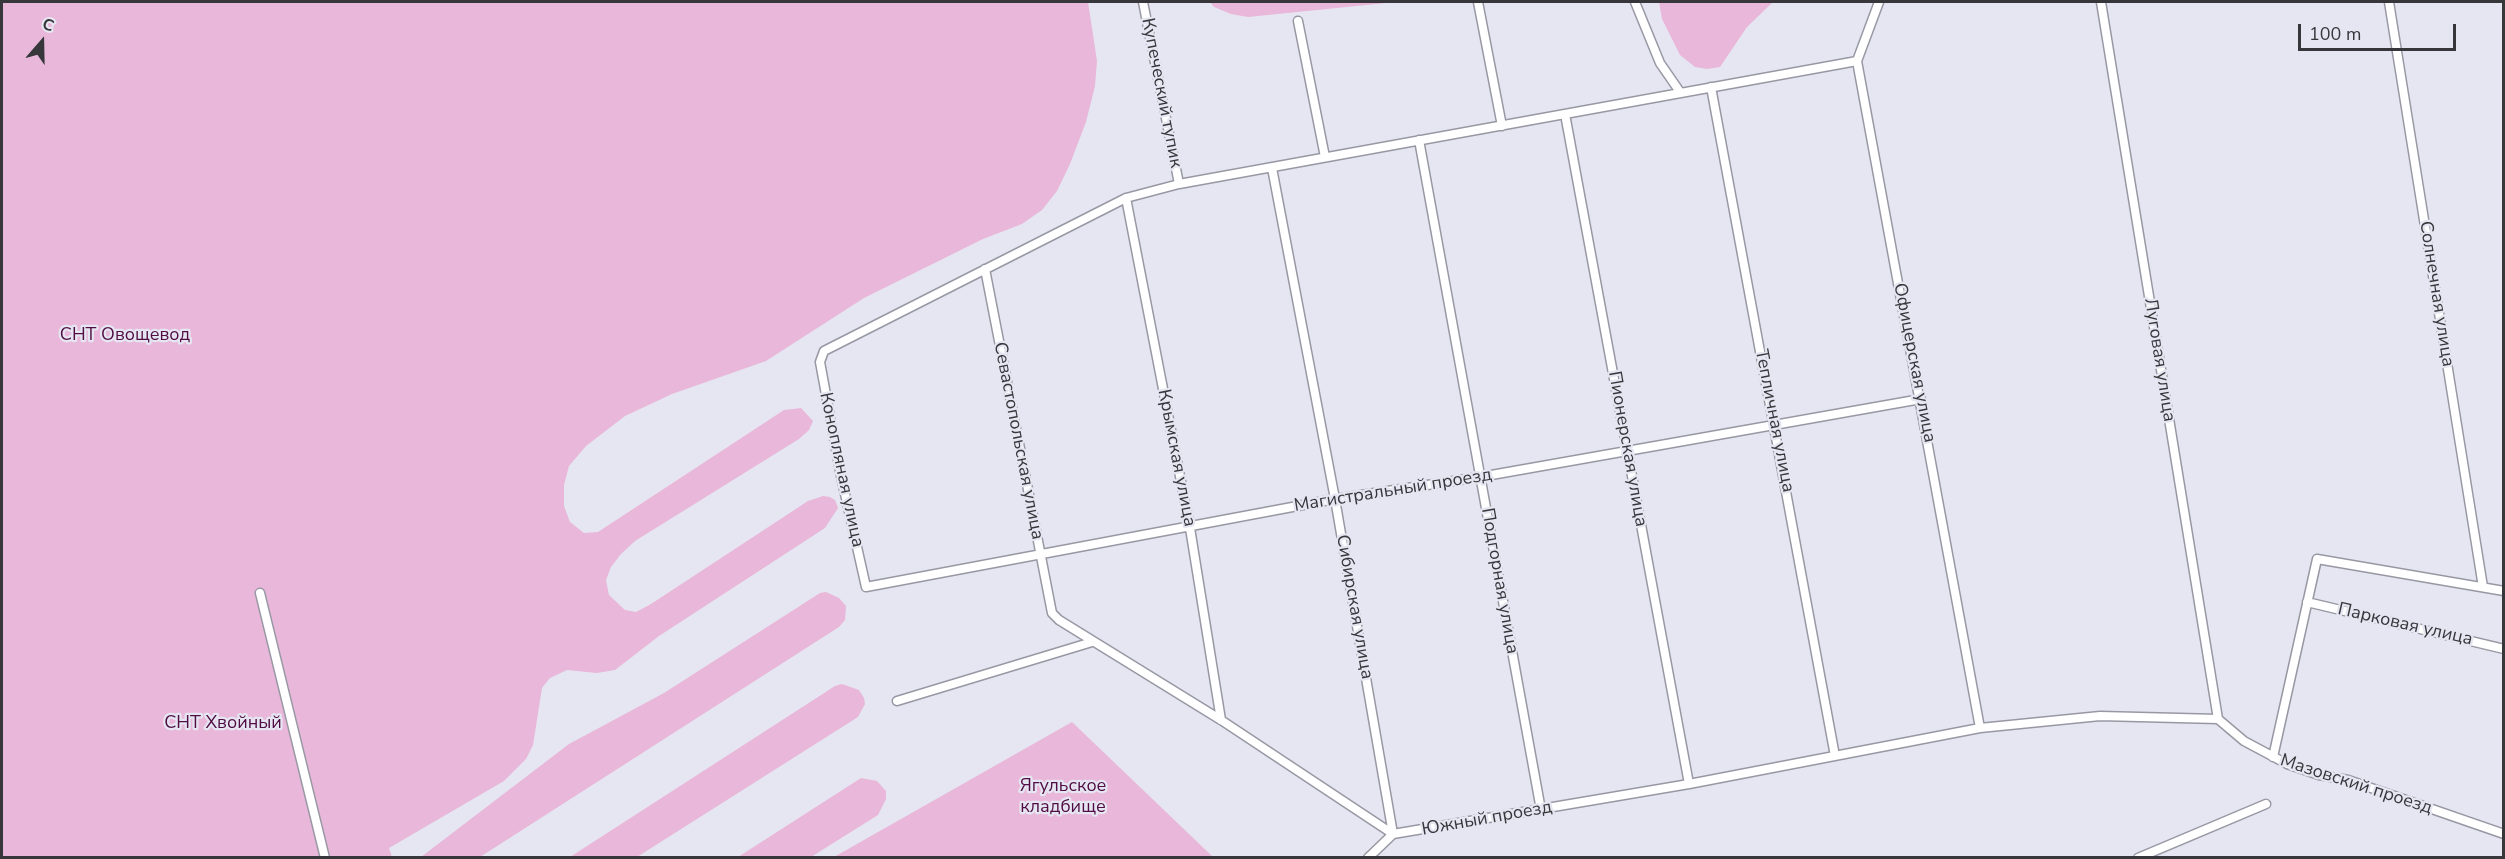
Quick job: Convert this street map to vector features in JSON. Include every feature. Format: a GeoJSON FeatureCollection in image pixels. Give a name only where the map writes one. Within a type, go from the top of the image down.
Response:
{"type":"FeatureCollection","features":[{"type":"Feature","properties":{"kind":"street","name":"Купеческий тупик"},"geometry":{"type":"LineString","coordinates":[[1143,2],[1179,184]]}},
{"type":"Feature","properties":{"kind":"street"},"geometry":{"type":"LineString","coordinates":[[1479,2],[1502,126]]}},
{"type":"Feature","properties":{"kind":"street"},"geometry":{"type":"LineString","coordinates":[[1635,2],[1660,63],[1680,92]]}},
{"type":"Feature","properties":{"kind":"street"},"geometry":{"type":"LineString","coordinates":[[986,269],[1126,198],[1179,184],[1857,61],[1879,2]]}},
{"type":"Feature","properties":{"kind":"street","name":"Луговая улица"},"geometry":{"type":"LineString","coordinates":[[2101,2],[2218,719]]}},
{"type":"Feature","properties":{"kind":"street","name":"Солнечная улица"},"geometry":{"type":"LineString","coordinates":[[2389,2],[2483,587]]}},
{"type":"Feature","properties":{"kind":"street"},"geometry":{"type":"LineString","coordinates":[[1298,21],[1325,157]]}},
{"type":"Feature","properties":{"kind":"street","name":"Офицерская улица"},"geometry":{"type":"LineString","coordinates":[[1857,61],[1980,728]]}},
{"type":"Feature","properties":{"kind":"street","name":"Тепличная улица"},"geometry":{"type":"LineString","coordinates":[[1711,87],[1835,756]]}},
{"type":"Feature","properties":{"kind":"street","name":"Пионерская улица"},"geometry":{"type":"LineString","coordinates":[[1565,114],[1689,784]]}},
{"type":"Feature","properties":{"kind":"street","name":"Подгорная улица"},"geometry":{"type":"LineString","coordinates":[[1419,140],[1541,810]]}},
{"type":"Feature","properties":{"kind":"street","name":"Сибирская улица"},"geometry":{"type":"LineString","coordinates":[[1272,168],[1335,499],[1393,834]]}},
{"type":"Feature","properties":{"kind":"street","name":"Крымская улица"},"geometry":{"type":"LineString","coordinates":[[1126,198],[1190,528],[1221,720]]}},
{"type":"Feature","properties":{"kind":"street","name":"Конопляная улица"},"geometry":{"type":"LineString","coordinates":[[866,587],[841,476],[822,373],[822,353],[986,269]]}},
{"type":"Feature","properties":{"kind":"street","name":"Севастопольская улица"},"geometry":{"type":"LineString","coordinates":[[986,269],[1040,556],[1053,613],[1059,620],[1092,642]]}},
{"type":"Feature","properties":{"kind":"street","name":"Магистральный проезд"},"geometry":{"type":"LineString","coordinates":[[866,587],[1335,499],[1480,477],[1921,399]]}},
{"type":"Feature","properties":{"kind":"street"},"geometry":{"type":"LineString","coordinates":[[2273,757],[2317,559],[2504,591]]}},
{"type":"Feature","properties":{"kind":"street"},"geometry":{"type":"LineString","coordinates":[[260,593],[324,858]]}},
{"type":"Feature","properties":{"kind":"street","name":"Парковая улица"},"geometry":{"type":"LineString","coordinates":[[2307,602],[2504,649]]}},
{"type":"Feature","properties":{"kind":"street"},"geometry":{"type":"LineString","coordinates":[[897,701],[1092,642],[1221,720],[1393,834],[1368,858]]}},
{"type":"Feature","properties":{"kind":"street","name":"Южный проезд"},"geometry":{"type":"LineString","coordinates":[[1393,834],[1689,784],[1980,728],[2100,716],[2218,719]]}},
{"type":"Feature","properties":{"kind":"street","name":"Мазовский проезд"},"geometry":{"type":"LineString","coordinates":[[2218,719],[2244,741],[2273,757],[2319,775],[2348,780],[2504,834]]}},
{"type":"Feature","properties":{"kind":"street"},"geometry":{"type":"LineString","coordinates":[[2138,858],[2266,804]]}},
{"type":"Feature","properties":{"kind":"green space"},"geometry":{"type":"Polygon","coordinates":[[[2,2],[1088,2],[1097,61],[1095,86],[1086,122],[1057,191],[1042,210],[1022,224],[983,239],[864,298],[766,361],[672,394],[625,416],[586,446],[569,466],[564,485],[564,506],[570,522],[584,533],[598,532],[784,410],[801,408],[813,421],[809,430],[799,439],[635,541],[621,554],[611,567],[606,580],[609,595],[625,610],[636,612],[808,501],[823,496],[830,497],[835,500],[838,508],[825,528],[659,636],[615,670],[597,673],[567,670],[550,678],[542,688],[533,745],[526,759],[504,781],[389,848],[392,857],[2,858],[2,2]]]}},
{"type":"Feature","properties":{"kind":"green space"},"geometry":{"type":"Polygon","coordinates":[[[1210,2],[1396,2],[1248,17],[1231,14],[1214,7],[1210,2]]]}},
{"type":"Feature","properties":{"kind":"green space"},"geometry":{"type":"Polygon","coordinates":[[[1659,2],[1773,2],[1747,27],[1720,67],[1707,69],[1695,67],[1680,55],[1662,19],[1659,2]]]}},
{"type":"Feature","properties":{"kind":"green space"},"geometry":{"type":"Polygon","coordinates":[[[826,592],[839,598],[846,606],[845,620],[839,627],[480,857],[421,857],[569,744],[664,693],[820,593],[826,592]]]}},
{"type":"Feature","properties":{"kind":"green space"},"geometry":{"type":"Polygon","coordinates":[[[842,684],[859,690],[864,698],[865,704],[858,717],[637,857],[570,857],[835,686],[842,684]]]}},
{"type":"Feature","properties":{"kind":"green space","name":"Ягульское кладбище"},"geometry":{"type":"Polygon","coordinates":[[[1072,722],[1213,857],[834,857],[1072,722]]]}},
{"type":"Feature","properties":{"kind":"green space"},"geometry":{"type":"Polygon","coordinates":[[[861,778],[877,781],[886,791],[886,799],[878,815],[811,857],[738,857],[861,778]]]}},
{"type":"Feature","properties":{"kind":"park label","name":"СНТ Овощевод"},"geometry":{"type":"Point","coordinates":[125,336]}},
{"type":"Feature","properties":{"kind":"park label","name":"СНТ Хвойный"},"geometry":{"type":"Point","coordinates":[223,724]}}]}
